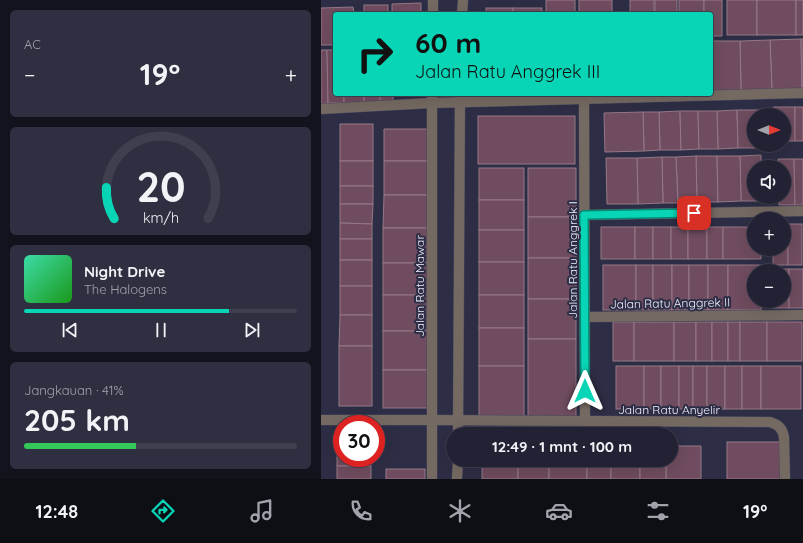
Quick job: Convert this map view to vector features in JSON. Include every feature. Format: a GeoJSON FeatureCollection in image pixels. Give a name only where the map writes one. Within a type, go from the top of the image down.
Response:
{"type":"FeatureCollection","features":[{"type":"Feature","properties":{"kind":"street"},"geometry":{"type":"LineString","coordinates":[[433,0],[433,12]]}},
{"type":"Feature","properties":{"kind":"street"},"geometry":{"type":"LineString","coordinates":[[462,12],[463,0]]}},
{"type":"Feature","properties":{"kind":"street"},"geometry":{"type":"LineString","coordinates":[[713,96],[803,93]]}},
{"type":"Feature","properties":{"kind":"street"},"geometry":{"type":"LineString","coordinates":[[321,109],[432,99],[460,98],[584,100],[709,96]]}},
{"type":"Feature","properties":{"kind":"street"},"geometry":{"type":"LineString","coordinates":[[458,427],[460,98]]}},
{"type":"Feature","properties":{"kind":"street","name":"Jalan Ratu Mawar"},"geometry":{"type":"LineString","coordinates":[[432,99],[432,479]]}},
{"type":"Feature","properties":{"kind":"street","name":"Jalan Ratu Anggrek I"},"geometry":{"type":"LineString","coordinates":[[584,100],[585,421]]}},
{"type":"Feature","properties":{"kind":"street"},"geometry":{"type":"LineString","coordinates":[[584,215],[803,211]]}},
{"type":"Feature","properties":{"kind":"street","name":"Jalan Ratu Anggrek II"},"geometry":{"type":"LineString","coordinates":[[585,317],[803,314]]}},
{"type":"Feature","properties":{"kind":"street","name":"Jalan Ratu Anyelir"},"geometry":{"type":"LineString","coordinates":[[321,420],[770,422],[778,425],[782,430],[784,437],[785,479]]}},
{"type":"Feature","properties":{"kind":"street"},"geometry":{"type":"LineString","coordinates":[[457,479],[458,467]]}},
{"type":"Feature","properties":{"kind":"building"},"geometry":{"type":"Polygon","coordinates":[[[546,0],[575,0],[575,12],[546,12],[546,0]]]}},
{"type":"Feature","properties":{"kind":"building"},"geometry":{"type":"Polygon","coordinates":[[[579,0],[612,0],[612,12],[579,12],[579,0]]]}},
{"type":"Feature","properties":{"kind":"building"},"geometry":{"type":"Polygon","coordinates":[[[630,0],[654,0],[654,12],[630,12],[630,0]]]}},
{"type":"Feature","properties":{"kind":"building"},"geometry":{"type":"Polygon","coordinates":[[[655,0],[677,0],[677,12],[655,12],[655,0]]]}},
{"type":"Feature","properties":{"kind":"building"},"geometry":{"type":"Polygon","coordinates":[[[679,0],[704,0],[704,12],[679,12],[679,0]]]}},
{"type":"Feature","properties":{"kind":"building"},"geometry":{"type":"Polygon","coordinates":[[[704,0],[722,0],[722,36],[713,36],[713,12],[704,12],[704,0]]]}},
{"type":"Feature","properties":{"kind":"building"},"geometry":{"type":"Polygon","coordinates":[[[727,0],[757,0],[757,35],[727,35],[727,0]]]}},
{"type":"Feature","properties":{"kind":"building"},"geometry":{"type":"Polygon","coordinates":[[[757,0],[796,0],[796,35],[757,35],[757,0]]]}},
{"type":"Feature","properties":{"kind":"building"},"geometry":{"type":"Polygon","coordinates":[[[796,0],[803,0],[803,35],[796,35],[796,0]]]}},
{"type":"Feature","properties":{"kind":"building"},"geometry":{"type":"Polygon","coordinates":[[[421,3],[421,12],[392,12],[392,4],[421,3]]]}},
{"type":"Feature","properties":{"kind":"building"},"geometry":{"type":"Polygon","coordinates":[[[364,5],[388,5],[388,12],[364,12],[364,5]]]}},
{"type":"Feature","properties":{"kind":"building"},"geometry":{"type":"Polygon","coordinates":[[[353,7],[354,12],[333,12],[333,45],[321,45],[321,8],[353,7]]]}},
{"type":"Feature","properties":{"kind":"building"},"geometry":{"type":"Polygon","coordinates":[[[486,8],[513,8],[513,12],[486,12],[486,8]]]}},
{"type":"Feature","properties":{"kind":"building"},"geometry":{"type":"Polygon","coordinates":[[[513,8],[542,8],[542,12],[513,12],[513,8]]]}},
{"type":"Feature","properties":{"kind":"building"},"geometry":{"type":"Polygon","coordinates":[[[801,39],[802,89],[772,90],[770,40],[801,39]]]}},
{"type":"Feature","properties":{"kind":"building"},"geometry":{"type":"Polygon","coordinates":[[[801,39],[803,39],[803,89],[802,89],[801,39]]]}},
{"type":"Feature","properties":{"kind":"building"},"geometry":{"type":"Polygon","coordinates":[[[770,40],[772,90],[741,91],[740,41],[770,40]]]}},
{"type":"Feature","properties":{"kind":"building"},"geometry":{"type":"Polygon","coordinates":[[[713,41],[740,41],[741,91],[713,91],[713,41]]]}},
{"type":"Feature","properties":{"kind":"building"},"geometry":{"type":"Polygon","coordinates":[[[321,50],[327,50],[328,103],[321,104],[321,50]]]}},
{"type":"Feature","properties":{"kind":"building"},"geometry":{"type":"Polygon","coordinates":[[[327,50],[333,50],[333,96],[344,96],[344,103],[328,103],[327,50]]]}},
{"type":"Feature","properties":{"kind":"building"},"geometry":{"type":"Polygon","coordinates":[[[344,96],[364,96],[364,103],[344,103],[344,96]]]}},
{"type":"Feature","properties":{"kind":"building"},"geometry":{"type":"Polygon","coordinates":[[[364,96],[380,96],[380,102],[364,103],[364,96]]]}},
{"type":"Feature","properties":{"kind":"building"},"geometry":{"type":"Polygon","coordinates":[[[380,96],[393,96],[393,102],[380,102],[380,96]]]}},
{"type":"Feature","properties":{"kind":"building"},"geometry":{"type":"Polygon","coordinates":[[[795,107],[795,141],[791,141],[791,108],[773,108],[795,107]]]}},
{"type":"Feature","properties":{"kind":"building"},"geometry":{"type":"Polygon","coordinates":[[[795,107],[803,107],[803,141],[795,141],[795,107]]]}},
{"type":"Feature","properties":{"kind":"building"},"geometry":{"type":"Polygon","coordinates":[[[737,110],[738,148],[718,149],[717,111],[737,110]]]}},
{"type":"Feature","properties":{"kind":"building"},"geometry":{"type":"Polygon","coordinates":[[[737,110],[747,110],[747,148],[738,148],[737,110]]]}},
{"type":"Feature","properties":{"kind":"building"},"geometry":{"type":"Polygon","coordinates":[[[680,111],[681,150],[660,150],[659,112],[680,111]]]}},
{"type":"Feature","properties":{"kind":"building"},"geometry":{"type":"Polygon","coordinates":[[[680,111],[698,111],[699,149],[681,150],[680,111]]]}},
{"type":"Feature","properties":{"kind":"building"},"geometry":{"type":"Polygon","coordinates":[[[698,111],[717,111],[718,149],[699,149],[698,111]]]}},
{"type":"Feature","properties":{"kind":"building"},"geometry":{"type":"Polygon","coordinates":[[[643,112],[659,112],[660,150],[644,151],[643,112]]]}},
{"type":"Feature","properties":{"kind":"building"},"geometry":{"type":"Polygon","coordinates":[[[643,112],[644,151],[605,152],[604,113],[643,112]]]}},
{"type":"Feature","properties":{"kind":"building"},"geometry":{"type":"Polygon","coordinates":[[[478,116],[575,116],[575,164],[478,164],[478,116]]]}},
{"type":"Feature","properties":{"kind":"building"},"geometry":{"type":"Polygon","coordinates":[[[340,124],[373,124],[373,161],[340,161],[340,124]]]}},
{"type":"Feature","properties":{"kind":"building"},"geometry":{"type":"Polygon","coordinates":[[[384,129],[429,129],[428,161],[384,161],[384,129]]]}},
{"type":"Feature","properties":{"kind":"building"},"geometry":{"type":"Polygon","coordinates":[[[761,155],[761,160],[747,160],[747,201],[741,201],[740,156],[761,155]]]}},
{"type":"Feature","properties":{"kind":"building"},"geometry":{"type":"Polygon","coordinates":[[[696,156],[717,156],[718,202],[697,202],[696,156]]]}},
{"type":"Feature","properties":{"kind":"building"},"geometry":{"type":"Polygon","coordinates":[[[696,156],[697,202],[678,203],[676,157],[696,156]]]}},
{"type":"Feature","properties":{"kind":"building"},"geometry":{"type":"Polygon","coordinates":[[[717,156],[740,156],[741,201],[718,202],[717,156]]]}},
{"type":"Feature","properties":{"kind":"building"},"geometry":{"type":"Polygon","coordinates":[[[662,157],[676,157],[678,203],[663,203],[662,157]]]}},
{"type":"Feature","properties":{"kind":"building"},"geometry":{"type":"Polygon","coordinates":[[[662,157],[663,203],[638,204],[637,158],[662,157]]]}},
{"type":"Feature","properties":{"kind":"building"},"geometry":{"type":"Polygon","coordinates":[[[606,158],[637,158],[638,204],[607,204],[606,158]]]}},
{"type":"Feature","properties":{"kind":"building"},"geometry":{"type":"Polygon","coordinates":[[[794,159],[795,205],[779,205],[791,204],[791,160],[778,160],[794,159]]]}},
{"type":"Feature","properties":{"kind":"building"},"geometry":{"type":"Polygon","coordinates":[[[794,159],[803,159],[803,205],[795,205],[794,159]]]}},
{"type":"Feature","properties":{"kind":"building"},"geometry":{"type":"Polygon","coordinates":[[[340,161],[373,161],[373,186],[340,186],[340,161]]]}},
{"type":"Feature","properties":{"kind":"building"},"geometry":{"type":"Polygon","coordinates":[[[384,161],[428,161],[428,195],[384,195],[384,161]]]}},
{"type":"Feature","properties":{"kind":"building"},"geometry":{"type":"Polygon","coordinates":[[[479,168],[524,168],[524,200],[479,200],[479,168]]]}},
{"type":"Feature","properties":{"kind":"building"},"geometry":{"type":"Polygon","coordinates":[[[528,168],[576,168],[576,217],[528,217],[528,168]]]}},
{"type":"Feature","properties":{"kind":"building"},"geometry":{"type":"Polygon","coordinates":[[[340,186],[373,186],[373,204],[340,204],[340,186]]]}},
{"type":"Feature","properties":{"kind":"building"},"geometry":{"type":"Polygon","coordinates":[[[384,195],[428,195],[428,228],[383,228],[384,195]]]}},
{"type":"Feature","properties":{"kind":"building"},"geometry":{"type":"Polygon","coordinates":[[[479,200],[524,200],[524,230],[479,230],[479,200]]]}},
{"type":"Feature","properties":{"kind":"building"},"geometry":{"type":"Polygon","coordinates":[[[340,204],[373,204],[372,224],[340,223],[340,204]]]}},
{"type":"Feature","properties":{"kind":"building"},"geometry":{"type":"Polygon","coordinates":[[[528,217],[576,217],[576,258],[528,258],[528,217]]]}},
{"type":"Feature","properties":{"kind":"building"},"geometry":{"type":"Polygon","coordinates":[[[340,223],[372,224],[372,239],[340,239],[340,223]]]}},
{"type":"Feature","properties":{"kind":"building"},"geometry":{"type":"Polygon","coordinates":[[[791,224],[802,224],[802,265],[788,264],[788,256],[791,256],[791,224]]]}},
{"type":"Feature","properties":{"kind":"building"},"geometry":{"type":"Polygon","coordinates":[[[601,227],[635,227],[635,259],[601,259],[601,227]]]}},
{"type":"Feature","properties":{"kind":"building"},"geometry":{"type":"Polygon","coordinates":[[[635,227],[653,227],[653,259],[635,259],[635,227]]]}},
{"type":"Feature","properties":{"kind":"building"},"geometry":{"type":"Polygon","coordinates":[[[653,227],[671,227],[671,259],[653,259],[653,227]]]}},
{"type":"Feature","properties":{"kind":"building"},"geometry":{"type":"Polygon","coordinates":[[[671,227],[688,227],[688,259],[671,259],[671,227]]]}},
{"type":"Feature","properties":{"kind":"building"},"geometry":{"type":"Polygon","coordinates":[[[688,227],[707,227],[707,259],[688,259],[688,227]]]}},
{"type":"Feature","properties":{"kind":"building"},"geometry":{"type":"Polygon","coordinates":[[[707,227],[723,227],[723,259],[707,259],[707,227]]]}},
{"type":"Feature","properties":{"kind":"building"},"geometry":{"type":"Polygon","coordinates":[[[723,227],[747,227],[747,256],[761,256],[761,259],[723,259],[723,227]]]}},
{"type":"Feature","properties":{"kind":"building"},"geometry":{"type":"Polygon","coordinates":[[[383,228],[428,228],[428,263],[383,263],[383,228]]]}},
{"type":"Feature","properties":{"kind":"building"},"geometry":{"type":"Polygon","coordinates":[[[479,230],[524,230],[524,262],[479,262],[479,230]]]}},
{"type":"Feature","properties":{"kind":"building"},"geometry":{"type":"Polygon","coordinates":[[[340,239],[372,239],[372,260],[340,260],[340,239]]]}},
{"type":"Feature","properties":{"kind":"building"},"geometry":{"type":"Polygon","coordinates":[[[773,256],[788,256],[788,264],[773,264],[773,256]]]}},
{"type":"Feature","properties":{"kind":"building"},"geometry":{"type":"Polygon","coordinates":[[[528,258],[576,258],[576,299],[528,299],[528,258]]]}},
{"type":"Feature","properties":{"kind":"building"},"geometry":{"type":"Polygon","coordinates":[[[340,260],[372,260],[372,286],[340,286],[340,260]]]}},
{"type":"Feature","properties":{"kind":"building"},"geometry":{"type":"Polygon","coordinates":[[[479,262],[524,262],[524,295],[479,295],[479,262]]]}},
{"type":"Feature","properties":{"kind":"building"},"geometry":{"type":"Polygon","coordinates":[[[383,263],[428,263],[428,295],[383,295],[383,263]]]}},
{"type":"Feature","properties":{"kind":"building"},"geometry":{"type":"Polygon","coordinates":[[[603,265],[636,265],[636,310],[603,310],[603,265]]]}},
{"type":"Feature","properties":{"kind":"building"},"geometry":{"type":"Polygon","coordinates":[[[636,265],[653,265],[653,310],[636,310],[636,265]]]}},
{"type":"Feature","properties":{"kind":"building"},"geometry":{"type":"Polygon","coordinates":[[[653,265],[672,265],[672,310],[653,310],[653,265]]]}},
{"type":"Feature","properties":{"kind":"building"},"geometry":{"type":"Polygon","coordinates":[[[672,265],[689,265],[689,310],[672,310],[672,265]]]}},
{"type":"Feature","properties":{"kind":"building"},"geometry":{"type":"Polygon","coordinates":[[[689,265],[708,265],[708,310],[689,310],[689,265]]]}},
{"type":"Feature","properties":{"kind":"building"},"geometry":{"type":"Polygon","coordinates":[[[708,265],[728,265],[728,310],[708,310],[708,265]]]}},
{"type":"Feature","properties":{"kind":"building"},"geometry":{"type":"Polygon","coordinates":[[[728,265],[747,265],[747,308],[761,308],[761,310],[728,310],[728,265]]]}},
{"type":"Feature","properties":{"kind":"building"},"geometry":{"type":"Polygon","coordinates":[[[791,269],[803,269],[803,308],[791,308],[791,269]]]}},
{"type":"Feature","properties":{"kind":"building"},"geometry":{"type":"Polygon","coordinates":[[[340,286],[372,286],[372,315],[340,315],[340,286]]]}},
{"type":"Feature","properties":{"kind":"building"},"geometry":{"type":"Polygon","coordinates":[[[383,295],[428,295],[428,331],[383,331],[383,295]]]}},
{"type":"Feature","properties":{"kind":"building"},"geometry":{"type":"Polygon","coordinates":[[[479,295],[524,295],[524,328],[479,328],[479,295]]]}},
{"type":"Feature","properties":{"kind":"building"},"geometry":{"type":"Polygon","coordinates":[[[528,299],[576,299],[576,339],[528,339],[528,299]]]}},
{"type":"Feature","properties":{"kind":"building"},"geometry":{"type":"Polygon","coordinates":[[[340,315],[372,315],[372,346],[339,346],[340,315]]]}},
{"type":"Feature","properties":{"kind":"building"},"geometry":{"type":"Polygon","coordinates":[[[613,322],[634,322],[634,361],[613,361],[613,322]]]}},
{"type":"Feature","properties":{"kind":"building"},"geometry":{"type":"Polygon","coordinates":[[[634,322],[674,322],[674,361],[634,361],[634,322]]]}},
{"type":"Feature","properties":{"kind":"building"},"geometry":{"type":"Polygon","coordinates":[[[674,322],[696,322],[696,361],[674,361],[674,322]]]}},
{"type":"Feature","properties":{"kind":"building"},"geometry":{"type":"Polygon","coordinates":[[[696,322],[712,322],[712,361],[696,361],[696,322]]]}},
{"type":"Feature","properties":{"kind":"building"},"geometry":{"type":"Polygon","coordinates":[[[712,322],[728,322],[728,361],[712,361],[712,322]]]}},
{"type":"Feature","properties":{"kind":"building"},"geometry":{"type":"Polygon","coordinates":[[[728,322],[740,322],[740,361],[728,361],[728,322]]]}},
{"type":"Feature","properties":{"kind":"building"},"geometry":{"type":"Polygon","coordinates":[[[740,322],[767,322],[767,361],[740,361],[740,322]]]}},
{"type":"Feature","properties":{"kind":"building"},"geometry":{"type":"Polygon","coordinates":[[[767,322],[802,322],[802,361],[767,361],[767,322]]]}},
{"type":"Feature","properties":{"kind":"building"},"geometry":{"type":"Polygon","coordinates":[[[479,328],[524,328],[524,366],[479,366],[479,328]]]}},
{"type":"Feature","properties":{"kind":"building"},"geometry":{"type":"Polygon","coordinates":[[[383,331],[428,331],[428,370],[383,370],[383,331]]]}},
{"type":"Feature","properties":{"kind":"building"},"geometry":{"type":"Polygon","coordinates":[[[528,339],[576,339],[576,418],[528,418],[528,339]]]}},
{"type":"Feature","properties":{"kind":"building"},"geometry":{"type":"Polygon","coordinates":[[[339,346],[372,346],[372,406],[339,406],[339,346]]]}},
{"type":"Feature","properties":{"kind":"building"},"geometry":{"type":"Polygon","coordinates":[[[479,366],[524,366],[524,417],[479,417],[479,366]]]}},
{"type":"Feature","properties":{"kind":"building"},"geometry":{"type":"Polygon","coordinates":[[[616,366],[644,366],[644,409],[616,409],[616,366]]]}},
{"type":"Feature","properties":{"kind":"building"},"geometry":{"type":"Polygon","coordinates":[[[644,366],[661,366],[661,409],[644,409],[644,366]]]}},
{"type":"Feature","properties":{"kind":"building"},"geometry":{"type":"Polygon","coordinates":[[[661,366],[679,366],[679,409],[661,409],[661,366]]]}},
{"type":"Feature","properties":{"kind":"building"},"geometry":{"type":"Polygon","coordinates":[[[679,366],[693,366],[693,409],[679,409],[679,366]]]}},
{"type":"Feature","properties":{"kind":"building"},"geometry":{"type":"Polygon","coordinates":[[[693,366],[707,366],[707,409],[693,409],[693,366]]]}},
{"type":"Feature","properties":{"kind":"building"},"geometry":{"type":"Polygon","coordinates":[[[707,366],[725,366],[725,409],[707,409],[707,366]]]}},
{"type":"Feature","properties":{"kind":"building"},"geometry":{"type":"Polygon","coordinates":[[[725,366],[742,366],[742,409],[725,409],[725,366]]]}},
{"type":"Feature","properties":{"kind":"building"},"geometry":{"type":"Polygon","coordinates":[[[742,366],[761,366],[761,409],[742,409],[742,366]]]}},
{"type":"Feature","properties":{"kind":"building"},"geometry":{"type":"Polygon","coordinates":[[[761,366],[801,366],[801,409],[761,409],[761,366]]]}},
{"type":"Feature","properties":{"kind":"building"},"geometry":{"type":"Polygon","coordinates":[[[383,370],[428,370],[428,408],[383,408],[383,370]]]}},
{"type":"Feature","properties":{"kind":"building"},"geometry":{"type":"Polygon","coordinates":[[[727,442],[783,442],[783,479],[727,479],[727,442]]]}},
{"type":"Feature","properties":{"kind":"building"},"geometry":{"type":"Polygon","coordinates":[[[678,446],[701,446],[701,479],[666,479],[666,467],[678,467],[678,446]]]}},
{"type":"Feature","properties":{"kind":"building"},"geometry":{"type":"Polygon","coordinates":[[[337,467],[371,467],[371,479],[337,479],[337,467]]]}},
{"type":"Feature","properties":{"kind":"building"},"geometry":{"type":"Polygon","coordinates":[[[482,467],[518,467],[518,479],[482,479],[482,467]]]}},
{"type":"Feature","properties":{"kind":"building"},"geometry":{"type":"Polygon","coordinates":[[[518,467],[549,467],[549,479],[518,479],[518,467]]]}},
{"type":"Feature","properties":{"kind":"building"},"geometry":{"type":"Polygon","coordinates":[[[549,467],[587,467],[587,479],[549,479],[549,467]]]}},
{"type":"Feature","properties":{"kind":"building"},"geometry":{"type":"Polygon","coordinates":[[[587,467],[611,467],[611,479],[587,479],[587,467]]]}},
{"type":"Feature","properties":{"kind":"building"},"geometry":{"type":"Polygon","coordinates":[[[611,467],[640,467],[640,479],[611,479],[611,467]]]}},
{"type":"Feature","properties":{"kind":"building"},"geometry":{"type":"Polygon","coordinates":[[[640,467],[666,467],[666,479],[640,479],[640,467]]]}},
{"type":"Feature","properties":{"kind":"building"},"geometry":{"type":"Polygon","coordinates":[[[386,469],[425,469],[425,479],[386,479],[386,469]]]}},
{"type":"Feature","properties":{"kind":"route"},"geometry":{"type":"LineString","coordinates":[[585,391],[584,215],[694,213]]}}]}
